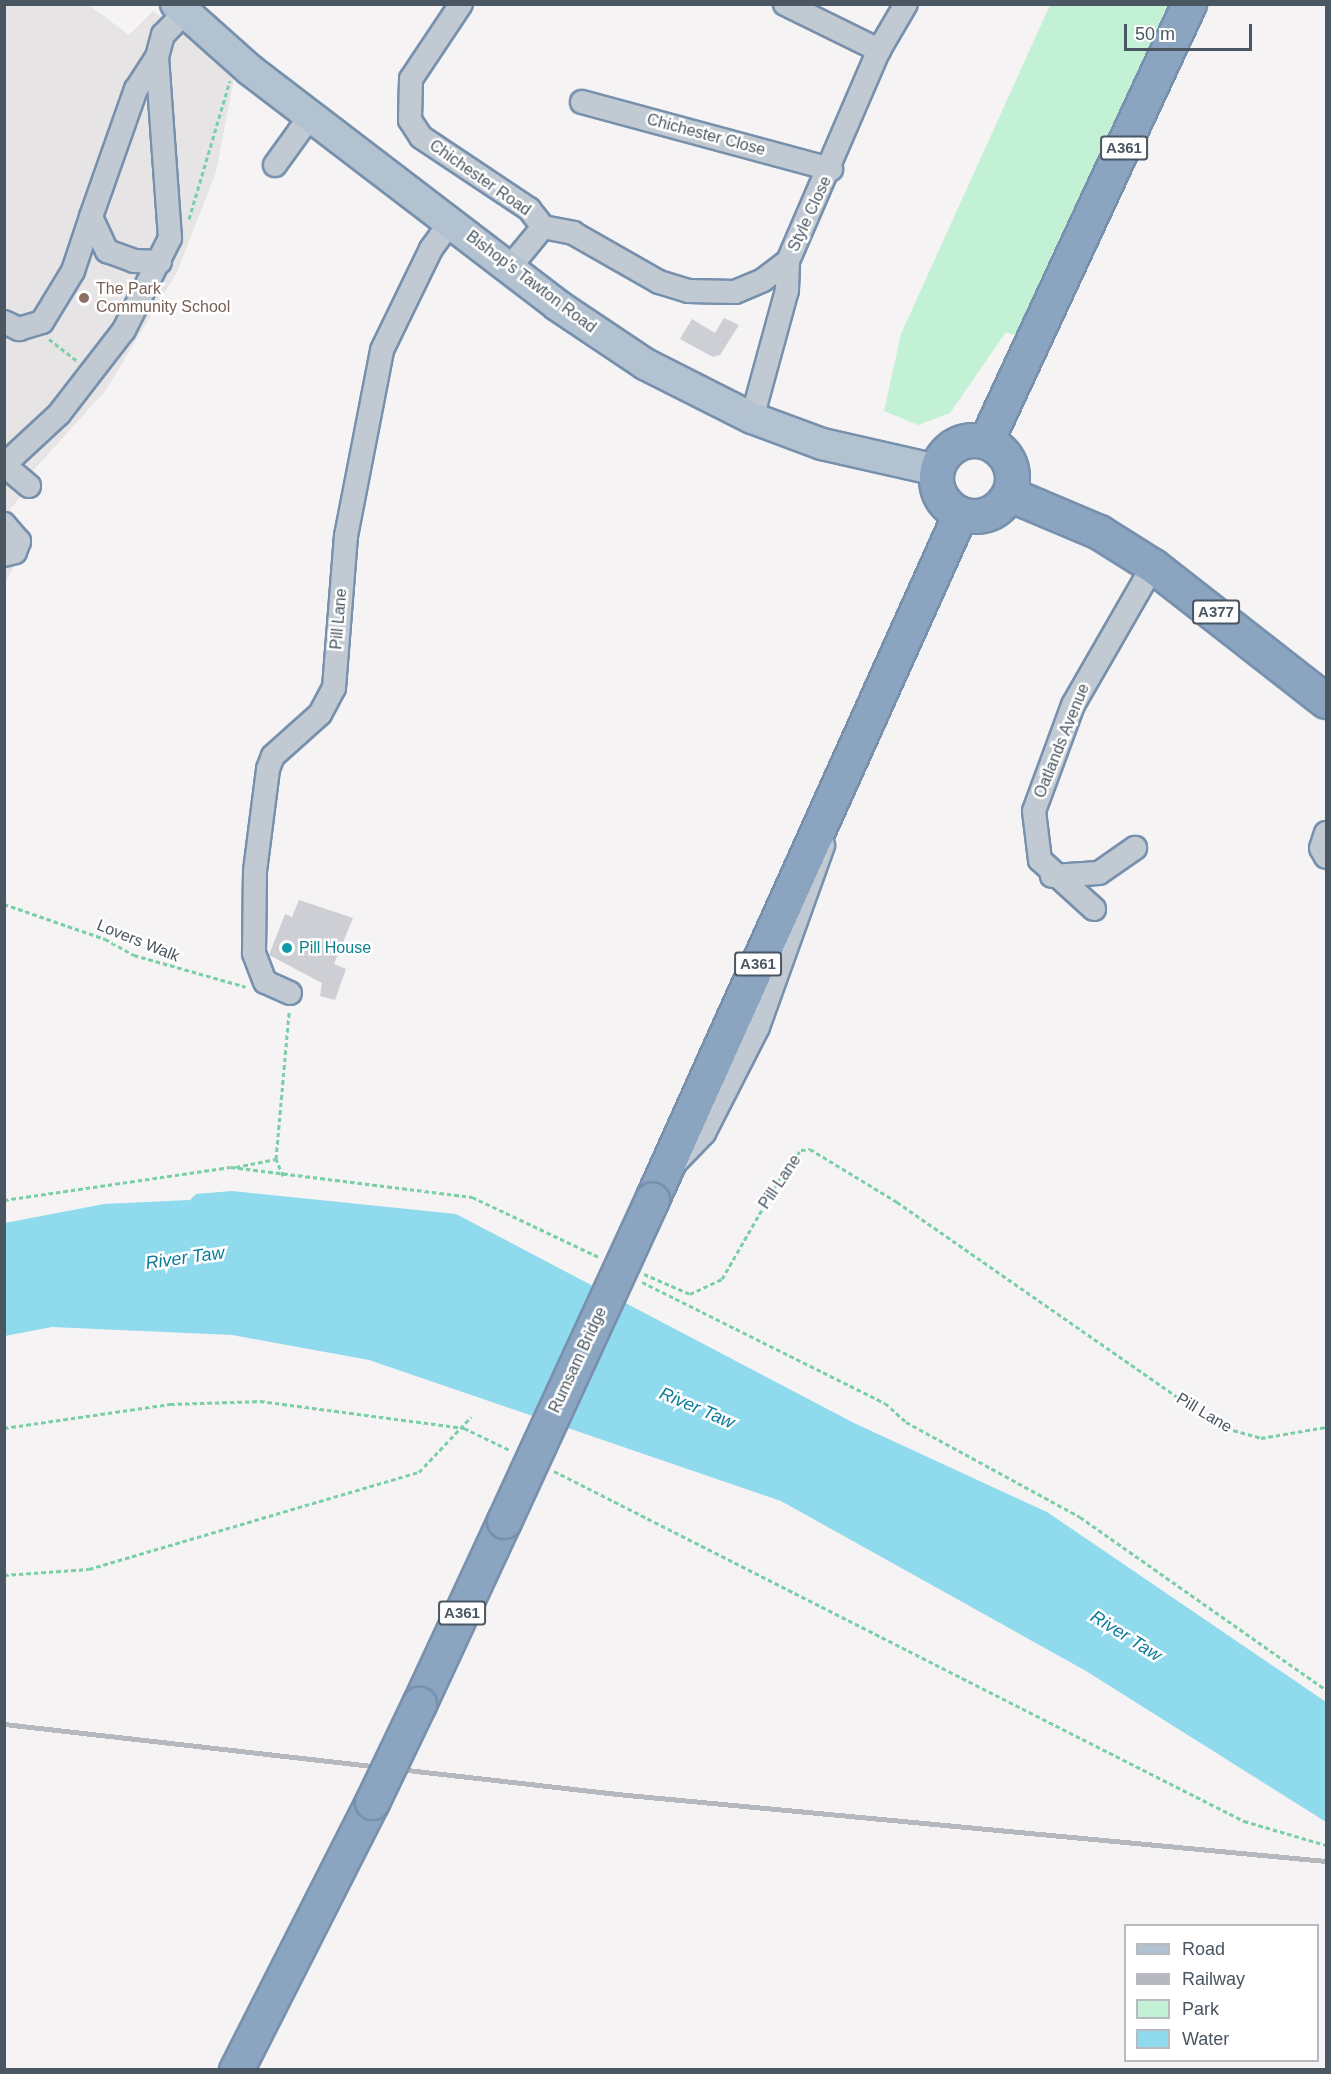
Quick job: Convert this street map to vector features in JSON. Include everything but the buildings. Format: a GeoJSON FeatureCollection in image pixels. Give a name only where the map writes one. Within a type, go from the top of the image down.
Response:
{"type":"FeatureCollection","features":[{"type":"Feature","properties":{"kind":"highway","name":"A361"},"geometry":{"type":"LineString","coordinates":[[986,441],[1189,4]]}},
{"type":"Feature","properties":{"kind":"highway"},"geometry":{"type":"LineString","coordinates":[[986,441],[1011,469],[1009,494],[982,515],[960,514],[938,491],[936,470],[955,445],[986,441]]}},
{"type":"Feature","properties":{"kind":"highway","name":"A377"},"geometry":{"type":"LineString","coordinates":[[1009,494],[1099,532],[1153,566],[1326,700]]}},
{"type":"Feature","properties":{"kind":"highway","name":"Rumsam Bridge"},"geometry":{"type":"LineString","coordinates":[[236,2070],[420,1704],[832,802],[960,514]]}},
{"type":"Feature","properties":{"kind":"main road","name":"Bishop's Tawton Road"},"geometry":{"type":"LineString","coordinates":[[180,9],[311,115],[510,267],[645,364],[752,418],[878,461],[936,470]]}},
{"type":"Feature","properties":{"kind":"street","name":"Chichester Road"},"geometry":{"type":"LineString","coordinates":[[461,4],[411,79],[410,120],[421,137],[529,209],[543,227],[573,233],[659,282],[688,291],[735,292],[764,280],[788,261]]}},
{"type":"Feature","properties":{"kind":"street"},"geometry":{"type":"LineString","coordinates":[[785,4],[879,50]]}},
{"type":"Feature","properties":{"kind":"street","name":"Style Close"},"geometry":{"type":"LineString","coordinates":[[752,418],[787,290],[788,261],[831,169],[879,50],[906,4]]}},
{"type":"Feature","properties":{"kind":"street"},"geometry":{"type":"LineString","coordinates":[[4,322],[19,329],[42,322],[73,271],[136,89],[157,57],[163,35],[180,9]]}},
{"type":"Feature","properties":{"kind":"street"},"geometry":{"type":"LineString","coordinates":[[29,486],[4,465],[94,371],[124,330],[170,238],[157,57]]}},
{"type":"Feature","properties":{"kind":"street","name":"Chichester Close"},"geometry":{"type":"LineString","coordinates":[[582,102],[831,169]]}},
{"type":"Feature","properties":{"kind":"street"},"geometry":{"type":"LineString","coordinates":[[275,165],[311,115]]}},
{"type":"Feature","properties":{"kind":"street"},"geometry":{"type":"LineString","coordinates":[[91,217],[107,251],[160,262]]}},
{"type":"Feature","properties":{"kind":"street","name":"Pill Lane"},"geometry":{"type":"LineString","coordinates":[[266,982],[254,953],[252,911],[268,769],[273,756],[320,714],[334,688],[346,536],[382,350],[431,249],[451,221]]}},
{"type":"Feature","properties":{"kind":"street","name":"Chichester Road"},"geometry":{"type":"LineString","coordinates":[[510,267],[543,227]]}},
{"type":"Feature","properties":{"kind":"street"},"geometry":{"type":"LineString","coordinates":[[4,524],[20,541],[15,552],[4,555]]}},
{"type":"Feature","properties":{"kind":"street","name":"Oatlands Avenue"},"geometry":{"type":"LineString","coordinates":[[1094,909],[1052,876],[1033,835],[1034,811],[1073,705],[1153,566]]}},
{"type":"Feature","properties":{"kind":"street"},"geometry":{"type":"LineString","coordinates":[[1326,833],[1322,848],[1326,857]]}},
{"type":"Feature","properties":{"kind":"street"},"geometry":{"type":"LineString","coordinates":[[1052,876],[1099,873],[1135,848]]}},
{"type":"Feature","properties":{"kind":"street"},"geometry":{"type":"LineString","coordinates":[[266,982],[291,993]]}},
{"type":"Feature","properties":{"kind":"path"},"geometry":{"type":"LineString","coordinates":[[42,322],[44,336],[94,371]]}},
{"type":"Feature","properties":{"kind":"path","name":"Lovers Walk"},"geometry":{"type":"LineString","coordinates":[[4,904],[189,973],[249,987],[266,982]]}},
{"type":"Feature","properties":{"kind":"path"},"geometry":{"type":"LineString","coordinates":[[283,1176],[276,1159],[291,993]]}},
{"type":"Feature","properties":{"kind":"path","name":"Pill Lane"},"geometry":{"type":"LineString","coordinates":[[639,1272],[690,1294],[722,1279],[783,1173],[801,1150],[810,1149],[897,1202],[1219,1426],[1261,1438],[1326,1427]]}},
{"type":"Feature","properties":{"kind":"path"},"geometry":{"type":"LineString","coordinates":[[4,1200],[276,1159]]}},
{"type":"Feature","properties":{"kind":"path"},"geometry":{"type":"LineString","coordinates":[[231,1167],[283,1176],[472,1197],[611,1263]]}},
{"type":"Feature","properties":{"kind":"path"},"geometry":{"type":"LineString","coordinates":[[636,1279],[885,1403],[906,1422],[1080,1517],[1326,1690]]}},
{"type":"Feature","properties":{"kind":"path"},"geometry":{"type":"LineString","coordinates":[[4,1428],[171,1404],[260,1401],[464,1428],[516,1453]]}},
{"type":"Feature","properties":{"kind":"path"},"geometry":{"type":"LineString","coordinates":[[4,1575],[89,1569],[419,1472],[464,1428],[471,1417]]}},
{"type":"Feature","properties":{"kind":"path"},"geometry":{"type":"LineString","coordinates":[[546,1468],[1244,1821],[1326,1845]]}},
{"type":"Feature","properties":{"kind":"shaded area","name":"The Park Community School"},"geometry":{"type":"Polygon","coordinates":[[[5,5],[89,5],[129,35],[153,11],[236,69],[216,172],[177,272],[106,390],[32,472],[34,481],[10,509],[25,528],[26,544],[5,583],[5,5]]]}},
{"type":"Feature","properties":{"kind":"green space"},"geometry":{"type":"Polygon","coordinates":[[[1050,5],[1170,5],[1020,337],[1006,332],[950,413],[918,425],[884,411],[901,334],[1050,5]]]}},
{"type":"Feature","properties":{"kind":"water","name":"River Taw"},"geometry":{"type":"Polygon","coordinates":[[[232,1191],[456,1214],[854,1423],[1047,1512],[1326,1702],[1326,1822],[1086,1671],[781,1501],[369,1360],[232,1335],[52,1327],[5,1336],[5,1223],[104,1204],[190,1200],[196,1194],[232,1191]]]}},
{"type":"Feature","properties":{"kind":"railway"},"geometry":{"type":"LineString","coordinates":[[4,1724],[617,1794],[1326,1861]]}},
{"type":"Feature","properties":{"kind":"place","name":"The Park Community School"},"geometry":{"type":"Point","coordinates":[84,298]}},
{"type":"Feature","properties":{"kind":"place","name":"Pill House"},"geometry":{"type":"Point","coordinates":[287,948]}}]}
